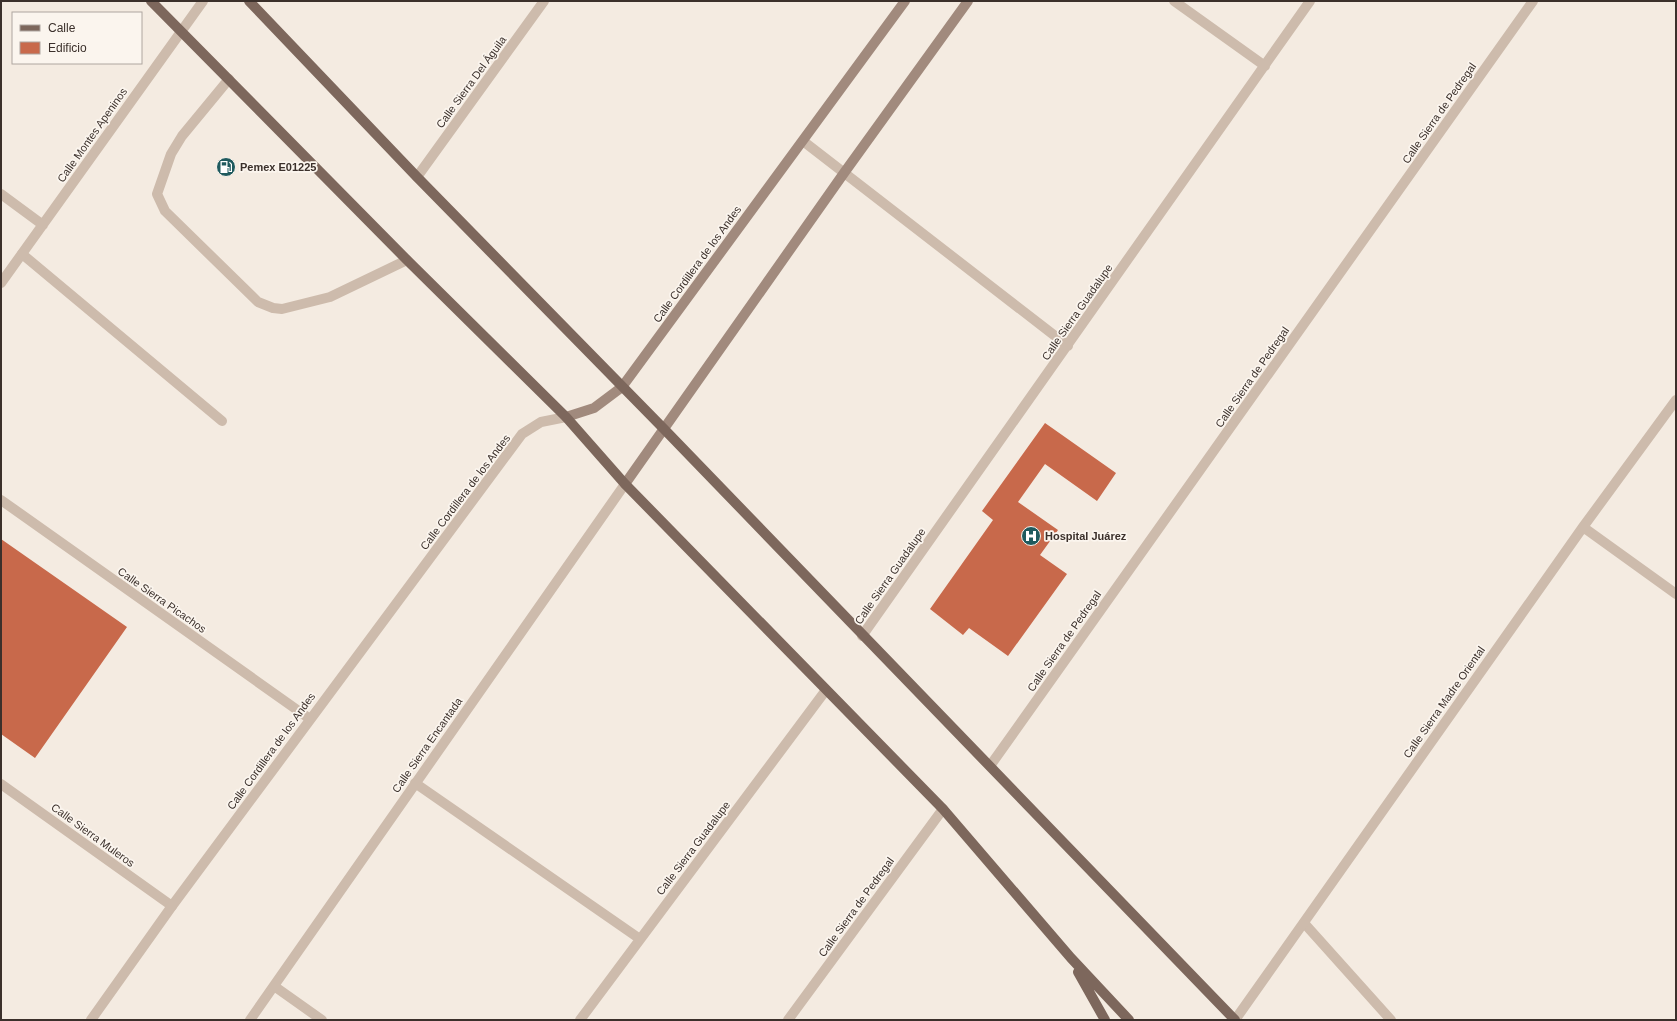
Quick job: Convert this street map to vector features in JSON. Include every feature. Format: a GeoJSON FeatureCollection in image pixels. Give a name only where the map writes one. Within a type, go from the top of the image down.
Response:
{"type":"FeatureCollection","features":[{"type":"Feature","properties":{"kind":"main road"},"geometry":{"type":"LineString","coordinates":[[151,1],[407,260],[566,417],[625,484],[943,809],[1071,958],[1130,1020]]}},
{"type":"Feature","properties":{"kind":"main road"},"geometry":{"type":"LineString","coordinates":[[249,1],[417,177],[664,429],[862,636],[990,766],[1235,1020]]}},
{"type":"Feature","properties":{"kind":"main road","name":"Calle Cordillera de los Andes"},"geometry":{"type":"LineString","coordinates":[[566,417],[594,408],[622,387],[905,1]]}},
{"type":"Feature","properties":{"kind":"main road"},"geometry":{"type":"LineString","coordinates":[[625,484],[844,173],[968,1]]}},
{"type":"Feature","properties":{"kind":"main road"},"geometry":{"type":"LineString","coordinates":[[1071,958],[1105,1020]]}},
{"type":"Feature","properties":{"kind":"street","name":"Calle Montes Apeninos"},"geometry":{"type":"LineString","coordinates":[[1,283],[203,1]]}},
{"type":"Feature","properties":{"kind":"street","name":"Calle Sierra Del Águila"},"geometry":{"type":"LineString","coordinates":[[417,177],[544,1]]}},
{"type":"Feature","properties":{"kind":"street"},"geometry":{"type":"LineString","coordinates":[[1174,1],[1265,66]]}},
{"type":"Feature","properties":{"kind":"street","name":"Calle Sierra Guadalupe"},"geometry":{"type":"LineString","coordinates":[[862,636],[1310,1]]}},
{"type":"Feature","properties":{"kind":"street","name":"Calle Sierra de Pedregal"},"geometry":{"type":"LineString","coordinates":[[990,766],[1533,1]]}},
{"type":"Feature","properties":{"kind":"street"},"geometry":{"type":"LineString","coordinates":[[229,79],[182,136],[170,154],[157,194],[165,211],[258,302],[273,308],[282,309],[330,297],[407,260]]}},
{"type":"Feature","properties":{"kind":"street"},"geometry":{"type":"LineString","coordinates":[[803,141],[1068,346]]}},
{"type":"Feature","properties":{"kind":"street"},"geometry":{"type":"LineString","coordinates":[[1,194],[44,225]]}},
{"type":"Feature","properties":{"kind":"street"},"geometry":{"type":"LineString","coordinates":[[22,254],[222,420]]}},
{"type":"Feature","properties":{"kind":"street","name":"Calle Sierra Madre Oriental"},"geometry":{"type":"LineString","coordinates":[[1235,1020],[1583,527],[1676,400]]}},
{"type":"Feature","properties":{"kind":"street","name":"Calle Cordillera de los Andes"},"geometry":{"type":"LineString","coordinates":[[91,1020],[172,906],[522,434],[541,422],[566,417]]}},
{"type":"Feature","properties":{"kind":"street","name":"Calle Sierra Encantada"},"geometry":{"type":"LineString","coordinates":[[250,1020],[625,484]]}},
{"type":"Feature","properties":{"kind":"street","name":"Calle Sierra Picachos"},"geometry":{"type":"LineString","coordinates":[[1,500],[310,719]]}},
{"type":"Feature","properties":{"kind":"street"},"geometry":{"type":"LineString","coordinates":[[1583,527],[1676,594]]}},
{"type":"Feature","properties":{"kind":"street","name":"Calle Sierra Guadalupe"},"geometry":{"type":"LineString","coordinates":[[580,1020],[826,690]]}},
{"type":"Feature","properties":{"kind":"street"},"geometry":{"type":"LineString","coordinates":[[415,783],[640,939]]}},
{"type":"Feature","properties":{"kind":"street","name":"Calle Sierra Muleros"},"geometry":{"type":"LineString","coordinates":[[1,784],[172,906]]}},
{"type":"Feature","properties":{"kind":"street","name":"Calle Sierra de Pedregal"},"geometry":{"type":"LineString","coordinates":[[788,1020],[943,809]]}},
{"type":"Feature","properties":{"kind":"street"},"geometry":{"type":"LineString","coordinates":[[1304,923],[1391,1020]]}},
{"type":"Feature","properties":{"kind":"street"},"geometry":{"type":"LineString","coordinates":[[274,986],[322,1020]]}},
{"type":"Feature","properties":{"kind":"building"},"geometry":{"type":"Polygon","coordinates":[[[1045,423],[1116,473],[1097,501],[1045,464],[1018,502],[1058,530],[1040,555],[1067,574],[1008,656],[969,628],[963,635],[930,609],[993,520],[982,511],[1045,423]]]}},
{"type":"Feature","properties":{"kind":"building"},"geometry":{"type":"Polygon","coordinates":[[[1,539],[127,627],[35,758],[1,734],[1,539]]]}},
{"type":"Feature","properties":{"kind":"place","name":"Pemex E01225"},"geometry":{"type":"Point","coordinates":[226,167]}},
{"type":"Feature","properties":{"kind":"place","name":"Hospital Juárez"},"geometry":{"type":"Point","coordinates":[1031,536]}}]}
